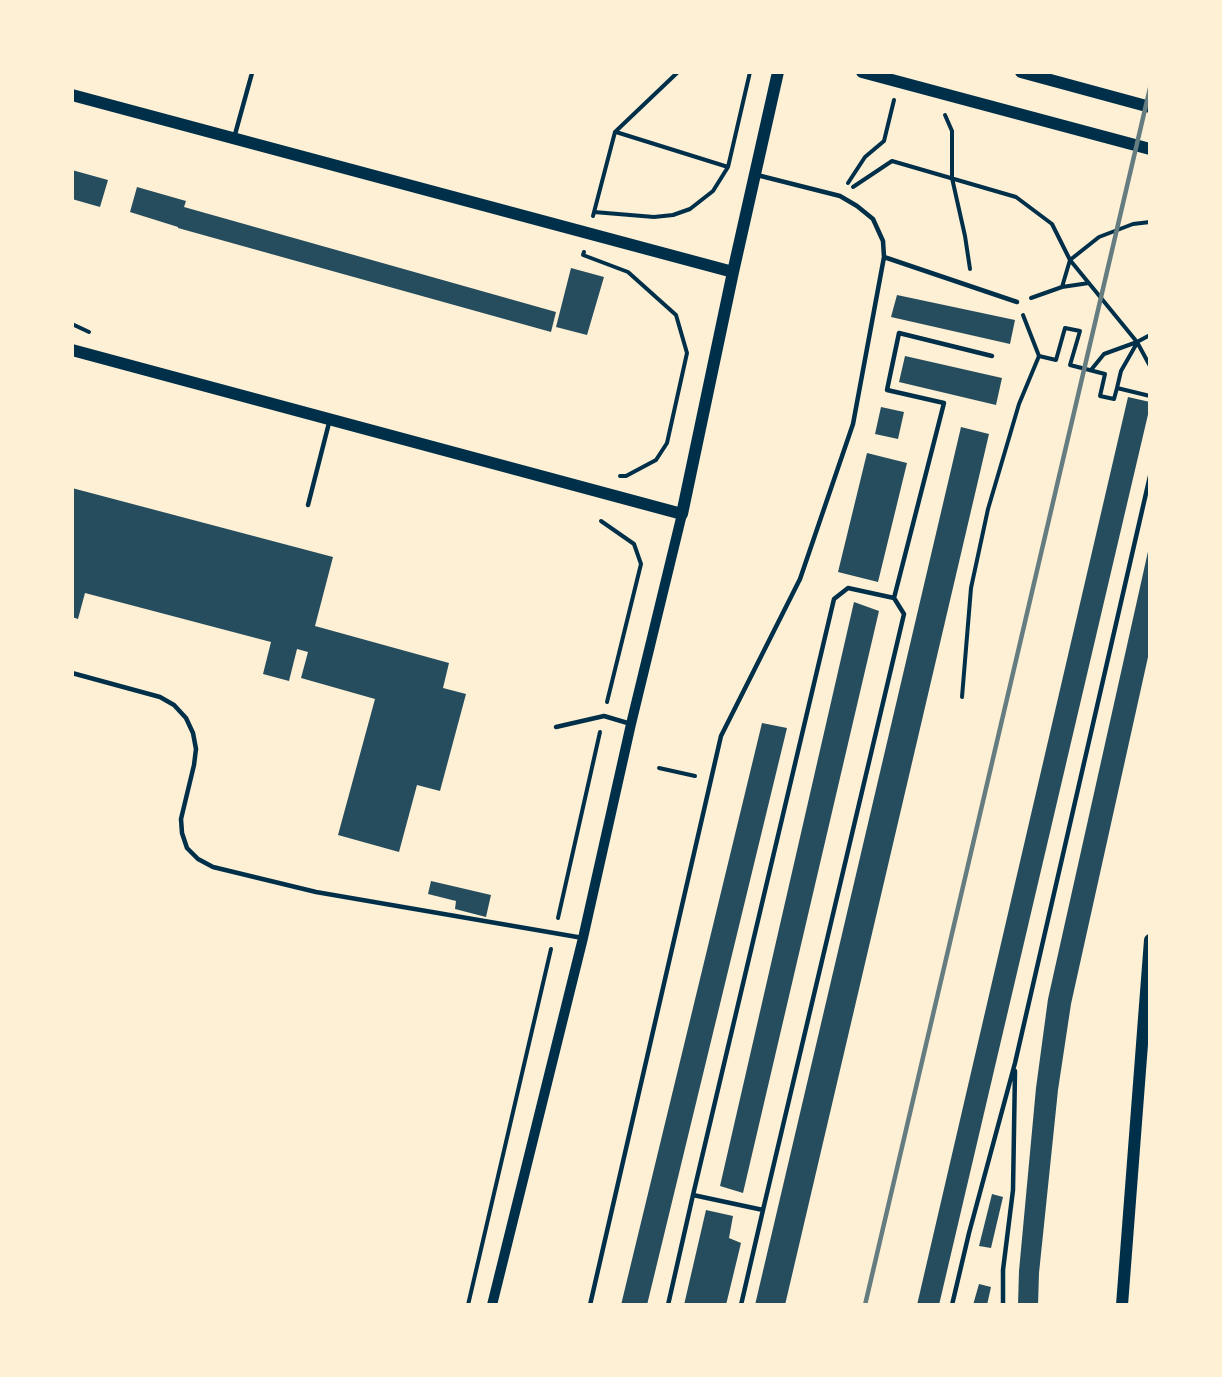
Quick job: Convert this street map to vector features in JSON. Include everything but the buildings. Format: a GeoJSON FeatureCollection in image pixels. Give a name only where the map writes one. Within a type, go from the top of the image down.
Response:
{"type":"FeatureCollection","features":[{"type":"Feature","properties":{"kind":"main road"},"geometry":{"type":"LineString","coordinates":[[862,72],[1150,149]]}},
{"type":"Feature","properties":{"kind":"main road"},"geometry":{"type":"LineString","coordinates":[[1021,72],[1150,106]]}},
{"type":"Feature","properties":{"kind":"main road"},"geometry":{"type":"LineString","coordinates":[[72,350],[682,514],[733,272],[779,73]]}},
{"type":"Feature","properties":{"kind":"main road"},"geometry":{"type":"LineString","coordinates":[[72,95],[733,272]]}},
{"type":"Feature","properties":{"kind":"main road"},"geometry":{"type":"LineString","coordinates":[[1122,1305],[1150,940]]}},
{"type":"Feature","properties":{"kind":"street"},"geometry":{"type":"LineString","coordinates":[[492,1305],[583,938],[631,724],[682,514]]}},
{"type":"Feature","properties":{"kind":"lane"},"geometry":{"type":"LineString","coordinates":[[234,138],[252,74]]}},
{"type":"Feature","properties":{"kind":"lane"},"geometry":{"type":"LineString","coordinates":[[590,1305],[721,736],[800,579],[853,424],[884,257],[883,242],[873,219],[857,206],[840,196],[755,174]]}},
{"type":"Feature","properties":{"kind":"lane"},"geometry":{"type":"LineString","coordinates":[[884,257],[1017,302]]}},
{"type":"Feature","properties":{"kind":"lane"},"geometry":{"type":"LineString","coordinates":[[894,598],[944,403],[887,390],[899,333],[992,356]]}},
{"type":"Feature","properties":{"kind":"lane"},"geometry":{"type":"LineString","coordinates":[[308,505],[330,419]]}},
{"type":"Feature","properties":{"kind":"lane"},"geometry":{"type":"LineString","coordinates":[[952,1305],[1015,1063],[1150,476]]}},
{"type":"Feature","properties":{"kind":"lane"},"geometry":{"type":"LineString","coordinates":[[668,1305],[834,599],[848,588],[894,598],[904,614],[741,1305]]}},
{"type":"Feature","properties":{"kind":"lane"},"geometry":{"type":"LineString","coordinates":[[72,673],[160,697],[174,705],[186,718],[193,733],[196,749],[181,819],[182,833],[187,848],[198,860],[213,867],[316,892],[583,938]]}},
{"type":"Feature","properties":{"kind":"lane"},"geometry":{"type":"LineString","coordinates":[[556,727],[604,716],[631,724]]}},
{"type":"Feature","properties":{"kind":"lane"},"geometry":{"type":"LineString","coordinates":[[1003,1305],[1003,1270],[1013,1190],[1015,1063]]}},
{"type":"Feature","properties":{"kind":"lane"},"geometry":{"type":"LineString","coordinates":[[693,1195],[763,1210]]}},
{"type":"Feature","properties":{"kind":"path"},"geometry":{"type":"LineString","coordinates":[[613,477],[626,476],[656,460],[667,443],[687,353],[676,315],[628,272],[583,255],[615,132],[678,72]]}},
{"type":"Feature","properties":{"kind":"path"},"geometry":{"type":"LineString","coordinates":[[594,212],[654,218],[690,209],[713,191],[728,167],[750,72]]}},
{"type":"Feature","properties":{"kind":"path"},"geometry":{"type":"LineString","coordinates":[[840,196],[865,158],[884,141],[895,95]]}},
{"type":"Feature","properties":{"kind":"path"},"geometry":{"type":"LineString","coordinates":[[944,111],[952,131],[952,178],[965,236],[972,288]]}},
{"type":"Feature","properties":{"kind":"path"},"geometry":{"type":"LineString","coordinates":[[615,132],[728,167]]}},
{"type":"Feature","properties":{"kind":"path"},"geometry":{"type":"LineString","coordinates":[[840,196],[892,161],[1016,197],[1052,224],[1070,260],[1137,342],[1150,366]]}},
{"type":"Feature","properties":{"kind":"path"},"geometry":{"type":"LineString","coordinates":[[1062,287],[1070,260],[1099,237],[1133,224],[1150,222]]}},
{"type":"Feature","properties":{"kind":"path"},"geometry":{"type":"LineString","coordinates":[[962,697],[971,588],[988,509],[1019,404],[1039,356],[1017,302],[1062,287],[1089,283]]}},
{"type":"Feature","properties":{"kind":"path"},"geometry":{"type":"LineString","coordinates":[[1039,356],[1056,360],[1065,328],[1080,331],[1070,365],[1105,374],[1100,396],[1114,399],[1121,371],[1137,342]]}},
{"type":"Feature","properties":{"kind":"path"},"geometry":{"type":"LineString","coordinates":[[1091,370],[1104,354],[1150,335]]}},
{"type":"Feature","properties":{"kind":"path"},"geometry":{"type":"LineString","coordinates":[[1117,388],[1150,396]]}},
{"type":"Feature","properties":{"kind":"path"},"geometry":{"type":"LineString","coordinates":[[468,1305],[641,564],[634,544],[601,521]]}},
{"type":"Feature","properties":{"kind":"path"},"geometry":{"type":"LineString","coordinates":[[659,768],[711,780]]}},
{"type":"Feature","properties":{"kind":"railway"},"geometry":{"type":"LineString","coordinates":[[865,1305],[1150,88]]}}]}
